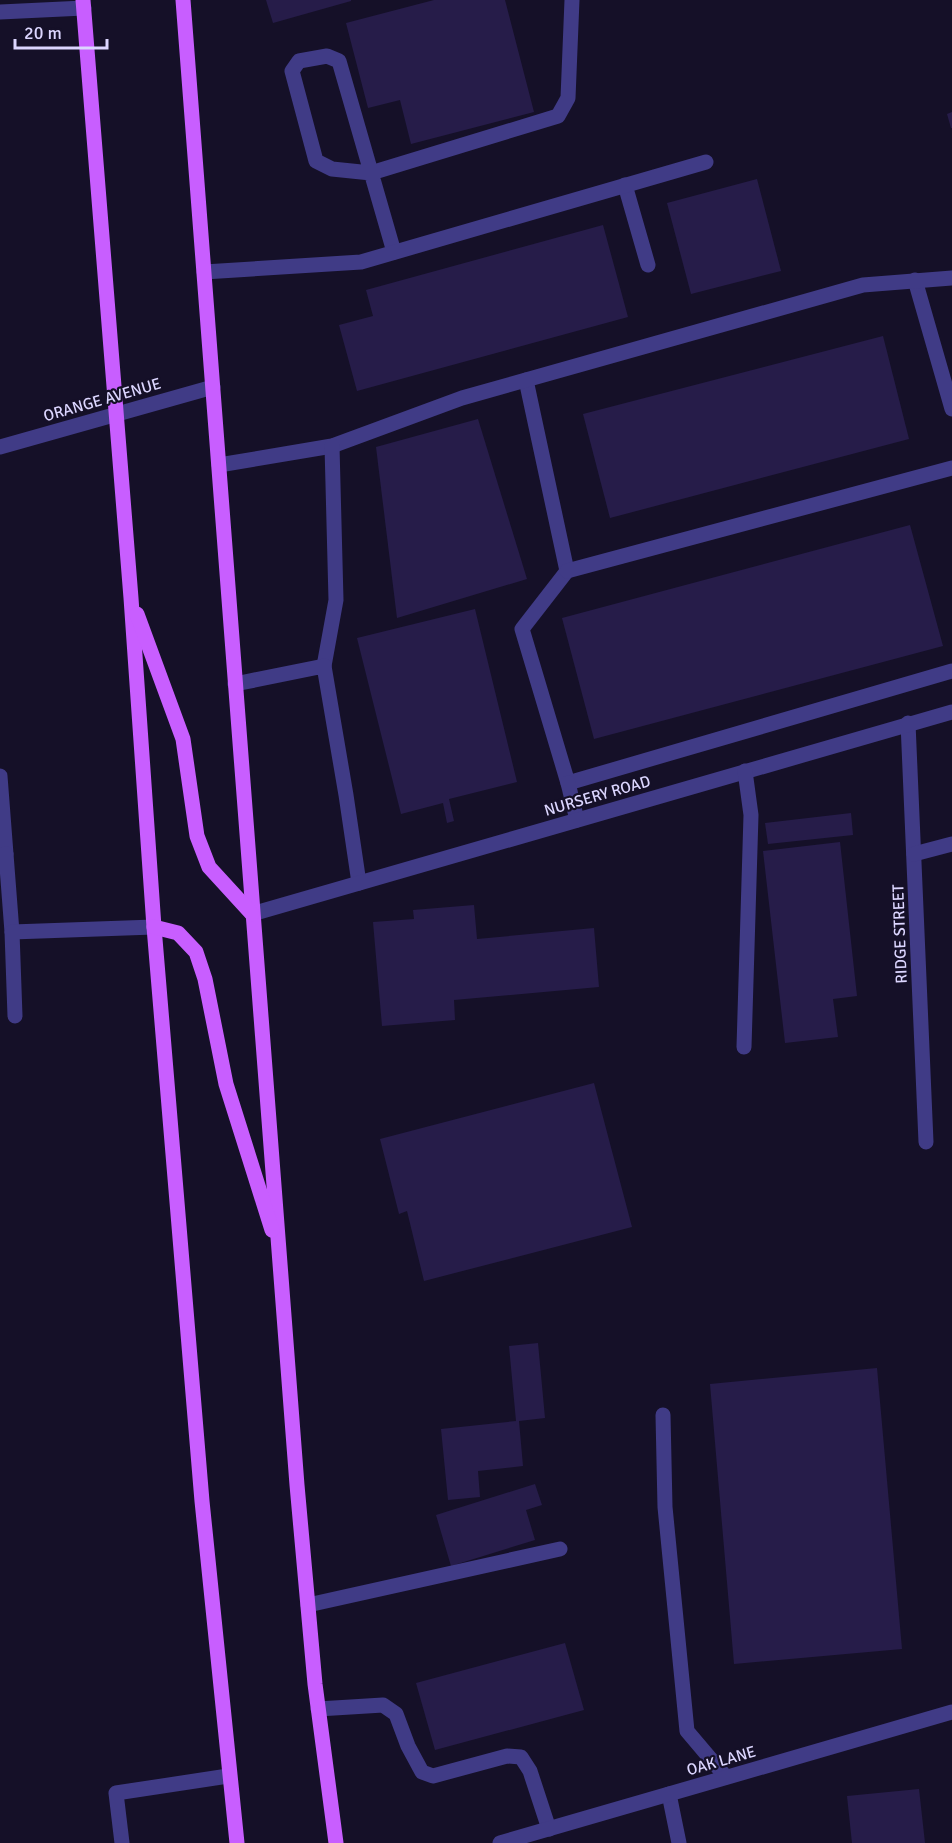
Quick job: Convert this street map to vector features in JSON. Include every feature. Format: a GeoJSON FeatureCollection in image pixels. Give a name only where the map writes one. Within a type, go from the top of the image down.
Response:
{"type":"FeatureCollection","features":[{"type":"Feature","properties":{"kind":"main road"},"geometry":{"type":"LineString","coordinates":[[183,0],[252,914],[308,1605],[318,1709],[336,1843]]}},
{"type":"Feature","properties":{"kind":"main road"},"geometry":{"type":"LineString","coordinates":[[84,4],[131,598],[154,927],[202,1501],[228,1776],[237,1843]]}},
{"type":"Feature","properties":{"kind":"main road"},"geometry":{"type":"LineString","coordinates":[[131,598],[183,739],[197,836],[205,857],[209,867],[252,914]]}},
{"type":"Feature","properties":{"kind":"main road"},"geometry":{"type":"LineString","coordinates":[[154,927],[178,933],[196,952],[205,979],[226,1084],[280,1256]]}},
{"type":"Feature","properties":{"kind":"street"},"geometry":{"type":"LineString","coordinates":[[394,252],[371,172],[339,62],[327,56],[299,61],[292,71],[316,161],[332,169],[371,172],[558,116],[568,98],[572,0]]}},
{"type":"Feature","properties":{"kind":"street"},"geometry":{"type":"LineString","coordinates":[[0,12],[84,4]]}},
{"type":"Feature","properties":{"kind":"street"},"geometry":{"type":"LineString","coordinates":[[204,272],[361,262],[706,162]]}},
{"type":"Feature","properties":{"kind":"street"},"geometry":{"type":"LineString","coordinates":[[625,185],[648,266]]}},
{"type":"Feature","properties":{"kind":"street"},"geometry":{"type":"LineString","coordinates":[[219,465],[332,446],[462,398],[863,285],[952,278]]}},
{"type":"Feature","properties":{"kind":"street"},"geometry":{"type":"LineString","coordinates":[[915,280],[952,409]]}},
{"type":"Feature","properties":{"kind":"street"},"geometry":{"type":"LineString","coordinates":[[526,380],[567,571]]}},
{"type":"Feature","properties":{"kind":"street","name":"ORANGE AVENUE"},"geometry":{"type":"LineString","coordinates":[[0,447],[213,387]]}},
{"type":"Feature","properties":{"kind":"street"},"geometry":{"type":"LineString","coordinates":[[332,446],[336,600],[324,666],[359,883]]}},
{"type":"Feature","properties":{"kind":"street"},"geometry":{"type":"LineString","coordinates":[[577,820],[522,628],[567,571],[952,468]]}},
{"type":"Feature","properties":{"kind":"street"},"geometry":{"type":"LineString","coordinates":[[235,684],[324,666]]}},
{"type":"Feature","properties":{"kind":"street"},"geometry":{"type":"LineString","coordinates":[[568,783],[952,671]]}},
{"type":"Feature","properties":{"kind":"street","name":"NURSERY ROAD"},"geometry":{"type":"LineString","coordinates":[[252,914],[952,712]]}},
{"type":"Feature","properties":{"kind":"street","name":"RIDGE STREET"},"geometry":{"type":"LineString","coordinates":[[908,723],[926,1142]]}},
{"type":"Feature","properties":{"kind":"street"},"geometry":{"type":"LineString","coordinates":[[744,1047],[751,815],[745,771]]}},
{"type":"Feature","properties":{"kind":"street"},"geometry":{"type":"LineString","coordinates":[[0,776],[3,854],[12,932],[15,1016]]}},
{"type":"Feature","properties":{"kind":"street"},"geometry":{"type":"LineString","coordinates":[[914,854],[952,844]]}},
{"type":"Feature","properties":{"kind":"street"},"geometry":{"type":"LineString","coordinates":[[12,932],[154,927]]}},
{"type":"Feature","properties":{"kind":"street"},"geometry":{"type":"LineString","coordinates":[[663,1415],[664,1507],[687,1731],[726,1777]]}},
{"type":"Feature","properties":{"kind":"street"},"geometry":{"type":"LineString","coordinates":[[308,1605],[560,1549]]}},
{"type":"Feature","properties":{"kind":"street"},"geometry":{"type":"LineString","coordinates":[[318,1709],[383,1705],[396,1714],[408,1746],[422,1772],[433,1776],[507,1756],[521,1757],[530,1771],[549,1829]]}},
{"type":"Feature","properties":{"kind":"street","name":"OAK LANE"},"geometry":{"type":"LineString","coordinates":[[500,1843],[952,1712]]}},
{"type":"Feature","properties":{"kind":"street"},"geometry":{"type":"LineString","coordinates":[[122,1843],[116,1793],[228,1776]]}},
{"type":"Feature","properties":{"kind":"street"},"geometry":{"type":"LineString","coordinates":[[669,1794],[679,1843]]}},
{"type":"Feature","properties":{"kind":"building"},"geometry":{"type":"Polygon","coordinates":[[[266,0],[351,0],[351,1],[273,23],[266,0]]]}},
{"type":"Feature","properties":{"kind":"building"},"geometry":{"type":"Polygon","coordinates":[[[434,0],[505,0],[534,112],[411,144],[400,100],[368,108],[346,23],[434,0]]]}},
{"type":"Feature","properties":{"kind":"building"},"geometry":{"type":"Polygon","coordinates":[[[952,112],[952,128],[951,128],[947,114],[952,112]]]}},
{"type":"Feature","properties":{"kind":"building"},"geometry":{"type":"Polygon","coordinates":[[[757,179],[781,271],[691,294],[667,203],[757,179]]]}},
{"type":"Feature","properties":{"kind":"building"},"geometry":{"type":"Polygon","coordinates":[[[603,225],[628,317],[357,391],[339,325],[373,316],[366,290],[603,225]]]}},
{"type":"Feature","properties":{"kind":"building"},"geometry":{"type":"Polygon","coordinates":[[[883,336],[909,439],[610,518],[583,414],[883,336]]]}},
{"type":"Feature","properties":{"kind":"building"},"geometry":{"type":"Polygon","coordinates":[[[478,419],[527,579],[397,618],[376,447],[478,419]]]}},
{"type":"Feature","properties":{"kind":"building"},"geometry":{"type":"Polygon","coordinates":[[[910,525],[943,646],[594,739],[562,618],[910,525]]]}},
{"type":"Feature","properties":{"kind":"building"},"geometry":{"type":"Polygon","coordinates":[[[475,609],[517,782],[449,799],[454,821],[447,823],[443,803],[401,814],[357,638],[475,609]]]}},
{"type":"Feature","properties":{"kind":"building"},"geometry":{"type":"Polygon","coordinates":[[[851,813],[853,835],[768,844],[765,823],[851,813]]]}},
{"type":"Feature","properties":{"kind":"building"},"geometry":{"type":"Polygon","coordinates":[[[840,842],[857,996],[833,999],[838,1037],[785,1043],[763,851],[840,842]]]}},
{"type":"Feature","properties":{"kind":"building"},"geometry":{"type":"Polygon","coordinates":[[[474,905],[477,939],[594,928],[599,987],[454,1000],[455,1020],[382,1026],[373,922],[414,919],[413,910],[474,905]]]}},
{"type":"Feature","properties":{"kind":"building"},"geometry":{"type":"Polygon","coordinates":[[[594,1083],[632,1227],[424,1281],[407,1211],[399,1214],[380,1139],[594,1083]]]}},
{"type":"Feature","properties":{"kind":"building"},"geometry":{"type":"Polygon","coordinates":[[[538,1343],[545,1418],[519,1421],[523,1466],[478,1471],[480,1497],[448,1500],[441,1429],[516,1421],[509,1346],[538,1343]]]}},
{"type":"Feature","properties":{"kind":"building"},"geometry":{"type":"Polygon","coordinates":[[[877,1368],[902,1649],[734,1664],[710,1384],[877,1368]]]}},
{"type":"Feature","properties":{"kind":"building"},"geometry":{"type":"Polygon","coordinates":[[[535,1484],[542,1505],[526,1510],[535,1540],[451,1566],[436,1515],[535,1484]]]}},
{"type":"Feature","properties":{"kind":"building"},"geometry":{"type":"Polygon","coordinates":[[[565,1643],[584,1710],[435,1750],[416,1683],[565,1643]]]}},
{"type":"Feature","properties":{"kind":"building"},"geometry":{"type":"Polygon","coordinates":[[[919,1789],[925,1843],[852,1843],[847,1796],[919,1789]]]}}]}
